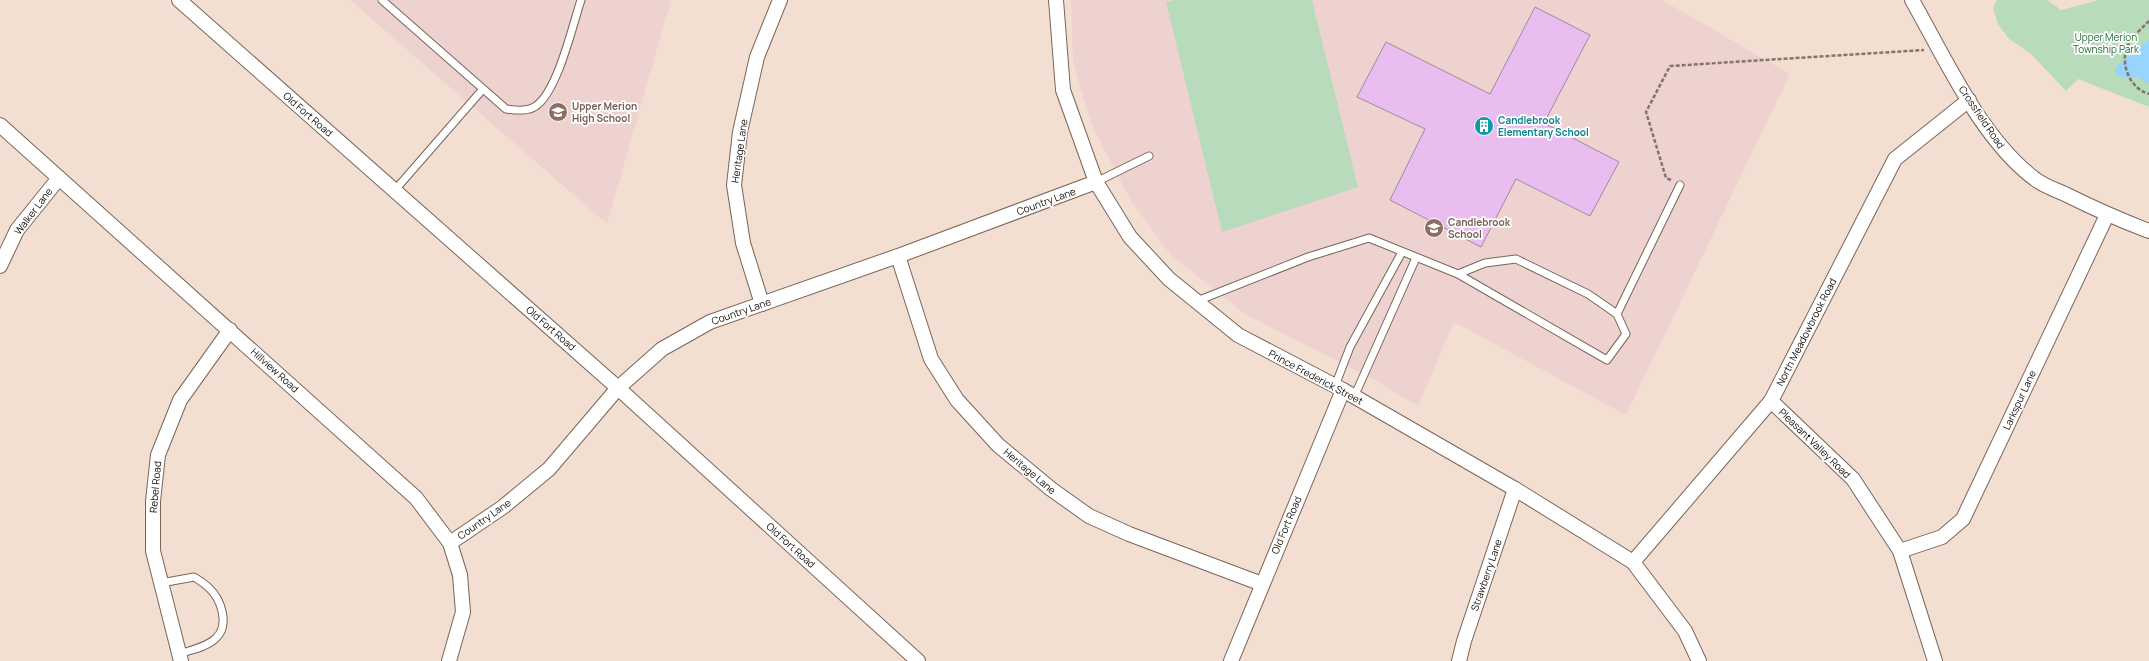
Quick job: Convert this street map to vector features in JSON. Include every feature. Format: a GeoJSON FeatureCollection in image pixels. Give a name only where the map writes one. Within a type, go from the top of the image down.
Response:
{"type":"FeatureCollection","features":[{"type":"Feature","properties":{"kind":"street","name":"Old Fort Road"},"geometry":{"type":"LineString","coordinates":[[179,0],[618,388],[918,661]]}},
{"type":"Feature","properties":{"kind":"street","name":"Heritage Lane"},"geometry":{"type":"LineString","coordinates":[[762,304],[743,243],[734,185],[740,132],[757,57],[780,0]]}},
{"type":"Feature","properties":{"kind":"street","name":"Prince Frederick Street"},"geometry":{"type":"LineString","coordinates":[[1056,0],[1063,90],[1096,182],[1130,237],[1169,280],[1238,335],[1344,391],[1515,490],[1633,562],[1685,631],[1699,661]]}},
{"type":"Feature","properties":{"kind":"street","name":"Crossfield Road"},"geometry":{"type":"LineString","coordinates":[[1912,0],[1969,100],[1986,127],[2009,157],[2036,180],[2107,215],[2149,231]]}},
{"type":"Feature","properties":{"kind":"street","name":"North Meadowbrook Road"},"geometry":{"type":"LineString","coordinates":[[1633,562],[1771,401],[1895,159],[1969,100]]}},
{"type":"Feature","properties":{"kind":"street","name":"Hillview Road"},"geometry":{"type":"LineString","coordinates":[[0,125],[416,498],[450,543],[460,575],[464,612],[449,661]]}},
{"type":"Feature","properties":{"kind":"street","name":"Walker Lane"},"geometry":{"type":"LineString","coordinates":[[0,266],[17,230],[59,178]]}},
{"type":"Feature","properties":{"kind":"street","name":"Country Lane"},"geometry":{"type":"LineString","coordinates":[[450,543],[503,507],[548,469],[618,388],[662,349],[710,322],[898,256],[1096,182]]}},
{"type":"Feature","properties":{"kind":"street","name":"Larkspur Lane"},"geometry":{"type":"LineString","coordinates":[[1900,551],[1942,537],[1963,519],[2107,215]]}},
{"type":"Feature","properties":{"kind":"street","name":"Heritage Lane"},"geometry":{"type":"LineString","coordinates":[[898,256],[931,359],[956,400],[998,444],[1051,490],[1089,516],[1129,534],[1262,584]]}},
{"type":"Feature","properties":{"kind":"street","name":"Rebel Road"},"geometry":{"type":"LineString","coordinates":[[180,658],[152,551],[153,501],[158,455],[180,400],[230,330]]}},
{"type":"Feature","properties":{"kind":"street","name":"Old Fort Road"},"geometry":{"type":"LineString","coordinates":[[1230,661],[1344,391]]}},
{"type":"Feature","properties":{"kind":"street","name":"Pleasant Valley Road"},"geometry":{"type":"LineString","coordinates":[[1771,401],[1853,479],[1900,551],[1935,661]]}},
{"type":"Feature","properties":{"kind":"street","name":"Strawberry Lane"},"geometry":{"type":"LineString","coordinates":[[1459,661],[1464,641],[1515,490]]}},
{"type":"Feature","properties":{"kind":"lane"},"geometry":{"type":"LineString","coordinates":[[382,0],[506,109],[521,111],[535,107],[546,94],[558,70],[581,0]]}},
{"type":"Feature","properties":{"kind":"lane"},"geometry":{"type":"LineString","coordinates":[[395,190],[483,89]]}},
{"type":"Feature","properties":{"kind":"lane"},"geometry":{"type":"LineString","coordinates":[[1096,182],[1149,156]]}},
{"type":"Feature","properties":{"kind":"lane"},"geometry":{"type":"LineString","coordinates":[[1617,314],[1680,185]]}},
{"type":"Feature","properties":{"kind":"lane"},"geometry":{"type":"LineString","coordinates":[[1196,302],[1308,257],[1369,238],[1458,274],[1607,360],[1626,334],[1617,314],[1588,294],[1516,259],[1485,263],[1458,274]]}},
{"type":"Feature","properties":{"kind":"lane"},"geometry":{"type":"LineString","coordinates":[[1344,391],[1350,347],[1402,252]]}},
{"type":"Feature","properties":{"kind":"lane"},"geometry":{"type":"LineString","coordinates":[[1344,391],[1416,258]]}},
{"type":"Feature","properties":{"kind":"lane"},"geometry":{"type":"LineString","coordinates":[[161,583],[194,577],[209,588],[217,597],[223,616],[223,626],[217,638],[180,658]]}},
{"type":"Feature","properties":{"kind":"path"},"geometry":{"type":"LineString","coordinates":[[2149,21],[2128,45],[2125,58],[2128,77],[2138,89],[2149,94]]}},
{"type":"Feature","properties":{"kind":"path"},"geometry":{"type":"LineString","coordinates":[[1680,185],[1666,178],[1646,112],[1670,66],[1924,50],[1937,45]]}},
{"type":"Feature","properties":{"kind":"shaded area","name":"Upper Merion High School"},"geometry":{"type":"Polygon","coordinates":[[[350,0],[671,0],[607,224],[350,0]]]}},
{"type":"Feature","properties":{"kind":"shaded area","name":"Candlebrook School"},"geometry":{"type":"Polygon","coordinates":[[[1071,0],[1662,0],[1790,74],[1626,415],[1454,322],[1418,406],[1375,380],[1245,314],[1170,254],[1132,203],[1091,123],[1073,62],[1071,0]]]}},
{"type":"Feature","properties":{"kind":"green space"},"geometry":{"type":"Polygon","coordinates":[[[1175,0],[1312,0],[1358,187],[1222,232],[1166,2],[1175,0]]]}},
{"type":"Feature","properties":{"kind":"green space","name":"Upper Merion Township Park"},"geometry":{"type":"Polygon","coordinates":[[[1997,0],[2047,0],[2061,10],[2099,0],[2149,0],[2149,107],[2078,79],[2066,91],[2030,53],[2009,39],[1998,24],[1993,8],[1997,0]]]}},
{"type":"Feature","properties":{"kind":"water"},"geometry":{"type":"Polygon","coordinates":[[[2149,40],[2149,84],[2138,77],[2122,77],[2116,75],[2115,70],[2118,65],[2149,40]]]}},
{"type":"Feature","properties":{"kind":"building","name":"Candlebrook Elementary School"},"geometry":{"type":"Polygon","coordinates":[[[1535,7],[1590,35],[1544,123],[1619,162],[1590,216],[1516,179],[1481,247],[1390,200],[1425,129],[1357,97],[1386,42],[1490,94],[1535,7]]]}},
{"type":"Feature","properties":{"kind":"place","name":"Upper Merion High School"},"geometry":{"type":"Point","coordinates":[558,112]}},
{"type":"Feature","properties":{"kind":"place","name":"Candlebrook Elementary School"},"geometry":{"type":"Point","coordinates":[1484,126]}},
{"type":"Feature","properties":{"kind":"place","name":"Candlebrook School"},"geometry":{"type":"Point","coordinates":[1434,228]}}]}
